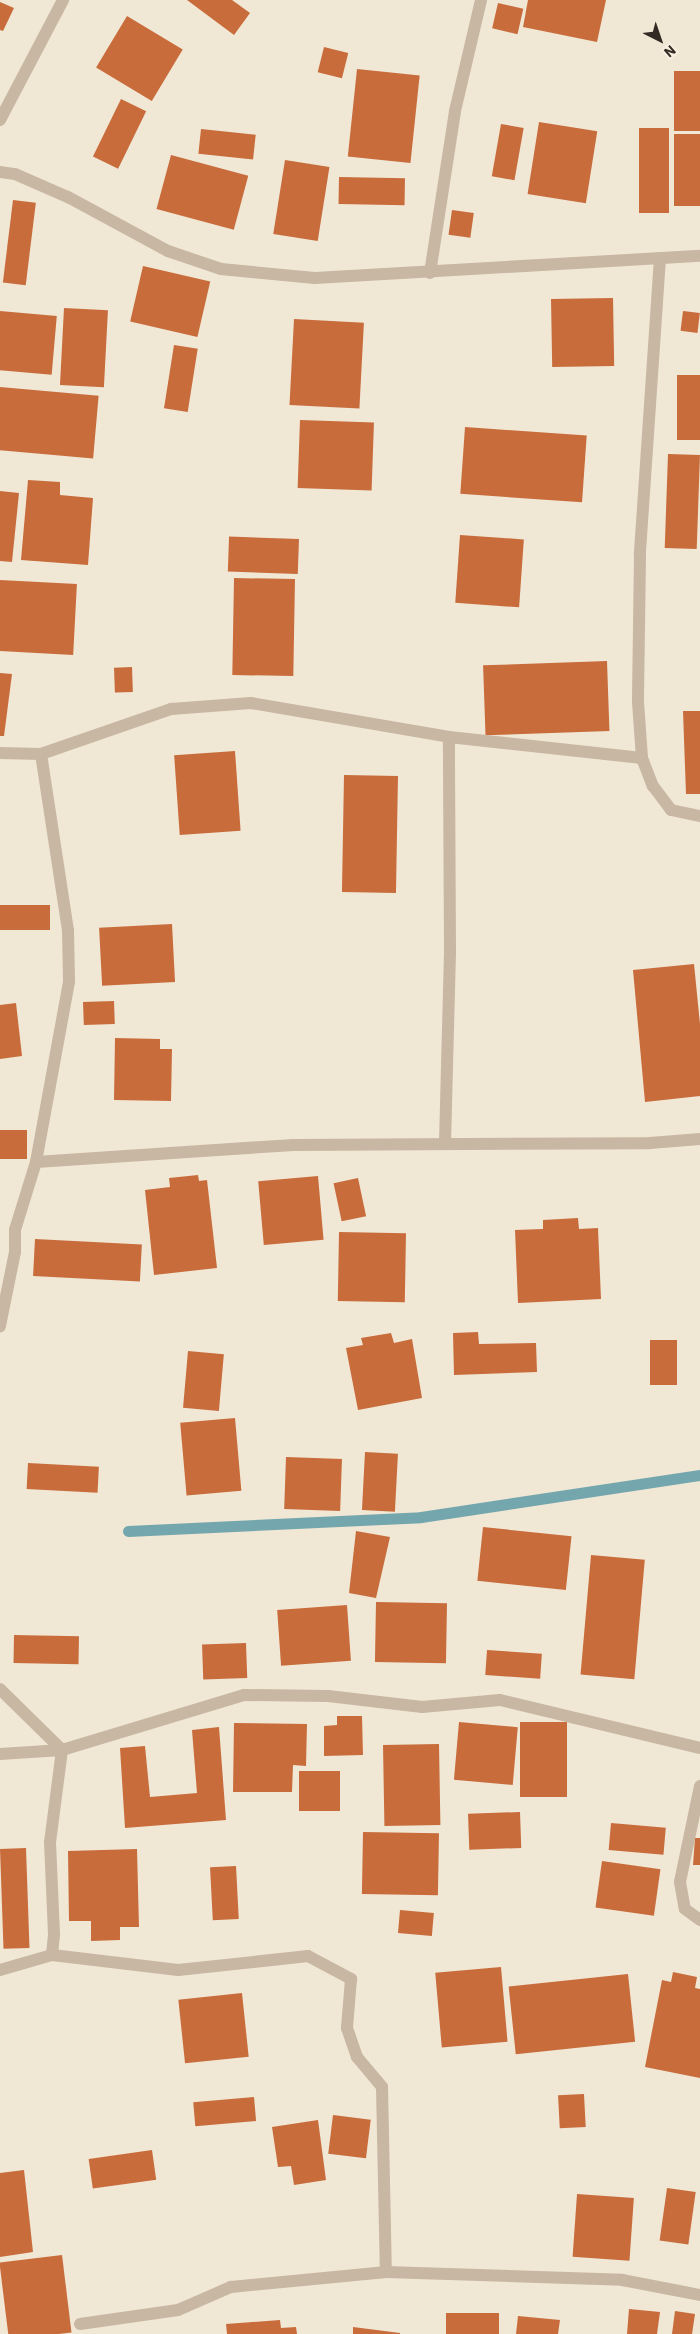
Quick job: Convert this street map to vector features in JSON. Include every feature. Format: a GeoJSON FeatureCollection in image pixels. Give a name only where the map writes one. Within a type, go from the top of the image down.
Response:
{"type":"FeatureCollection","features":[{"type":"Feature","properties":{"kind":"street"},"geometry":{"type":"LineString","coordinates":[[0,120],[63,0]]}},
{"type":"Feature","properties":{"kind":"street"},"geometry":{"type":"LineString","coordinates":[[430,273],[455,111],[481,0]]}},
{"type":"Feature","properties":{"kind":"street"},"geometry":{"type":"LineString","coordinates":[[0,172],[15,174],[68,197],[168,251],[221,269],[315,278],[430,273],[700,256]]}},
{"type":"Feature","properties":{"kind":"street"},"geometry":{"type":"LineString","coordinates":[[660,258],[640,555],[638,702],[642,758],[653,786],[671,810],[700,816]]}},
{"type":"Feature","properties":{"kind":"street"},"geometry":{"type":"LineString","coordinates":[[0,753],[41,754],[172,709],[251,704],[448,737],[642,758]]}},
{"type":"Feature","properties":{"kind":"street"},"geometry":{"type":"LineString","coordinates":[[445,1143],[450,953],[448,737]]}},
{"type":"Feature","properties":{"kind":"street"},"geometry":{"type":"LineString","coordinates":[[0,1326],[15,1252],[15,1230],[36,1162],[69,982],[68,930],[41,754]]}},
{"type":"Feature","properties":{"kind":"street"},"geometry":{"type":"LineString","coordinates":[[36,1162],[199,1149],[445,1143],[650,1143],[700,1139]]}},
{"type":"Feature","properties":{"kind":"street"},"geometry":{"type":"LineString","coordinates":[[0,1689],[62,1750]]}},
{"type":"Feature","properties":{"kind":"street"},"geometry":{"type":"LineString","coordinates":[[0,1754],[62,1750],[244,1695],[328,1696],[422,1707],[500,1700],[700,1748]]}},
{"type":"Feature","properties":{"kind":"street"},"geometry":{"type":"LineString","coordinates":[[52,1955],[54,1935],[50,1842],[62,1750]]}},
{"type":"Feature","properties":{"kind":"street"},"geometry":{"type":"LineString","coordinates":[[700,1786],[680,1882],[684,1909],[700,1920]]}},
{"type":"Feature","properties":{"kind":"street"},"geometry":{"type":"LineString","coordinates":[[0,1970],[52,1955],[178,1970],[308,1956],[351,1979],[347,2028],[357,2058],[382,2087],[386,2272]]}},
{"type":"Feature","properties":{"kind":"street"},"geometry":{"type":"LineString","coordinates":[[80,2324],[178,2310],[232,2287],[386,2272],[622,2280],[700,2295]]}},
{"type":"Feature","properties":{"kind":"building"},"geometry":{"type":"Polygon","coordinates":[[[187,0],[232,0],[250,13],[234,35],[187,0]]]}},
{"type":"Feature","properties":{"kind":"building"},"geometry":{"type":"Polygon","coordinates":[[[528,0],[606,0],[597,42],[523,27],[528,0]]]}},
{"type":"Feature","properties":{"kind":"building"},"geometry":{"type":"Polygon","coordinates":[[[0,2],[14,8],[3,31],[0,30],[0,2]]]}},
{"type":"Feature","properties":{"kind":"building"},"geometry":{"type":"Polygon","coordinates":[[[498,3],[523,9],[517,34],[492,28],[498,3]]]}},
{"type":"Feature","properties":{"kind":"building"},"geometry":{"type":"Polygon","coordinates":[[[127,16],[183,49],[152,101],[96,67],[127,16]]]}},
{"type":"Feature","properties":{"kind":"building"},"geometry":{"type":"Polygon","coordinates":[[[324,47],[348,53],[342,78],[318,72],[324,47]]]}},
{"type":"Feature","properties":{"kind":"building"},"geometry":{"type":"Polygon","coordinates":[[[357,69],[420,76],[410,163],[348,157],[357,69]]]}},
{"type":"Feature","properties":{"kind":"building"},"geometry":{"type":"Polygon","coordinates":[[[674,71],[700,71],[700,131],[674,131],[674,71]]]}},
{"type":"Feature","properties":{"kind":"building"},"geometry":{"type":"Polygon","coordinates":[[[121,99],[146,111],[118,169],[93,157],[121,99]]]}},
{"type":"Feature","properties":{"kind":"building"},"geometry":{"type":"Polygon","coordinates":[[[539,122],[597,131],[586,203],[528,194],[539,122]]]}},
{"type":"Feature","properties":{"kind":"building"},"geometry":{"type":"Polygon","coordinates":[[[501,124],[524,128],[514,180],[492,176],[501,124]]]}},
{"type":"Feature","properties":{"kind":"building"},"geometry":{"type":"Polygon","coordinates":[[[639,128],[669,128],[669,213],[639,213],[639,128]]]}},
{"type":"Feature","properties":{"kind":"building"},"geometry":{"type":"Polygon","coordinates":[[[201,129],[256,135],[253,160],[198,154],[201,129]]]}},
{"type":"Feature","properties":{"kind":"building"},"geometry":{"type":"Polygon","coordinates":[[[674,134],[700,134],[700,206],[674,206],[674,134]]]}},
{"type":"Feature","properties":{"kind":"building"},"geometry":{"type":"Polygon","coordinates":[[[171,155],[248,176],[234,230],[157,209],[171,155]]]}},
{"type":"Feature","properties":{"kind":"building"},"geometry":{"type":"Polygon","coordinates":[[[285,160],[329,167],[318,241],[273,234],[285,160]]]}},
{"type":"Feature","properties":{"kind":"building"},"geometry":{"type":"Polygon","coordinates":[[[339,177],[405,178],[405,205],[339,204],[339,177]]]}},
{"type":"Feature","properties":{"kind":"building"},"geometry":{"type":"Polygon","coordinates":[[[13,200],[36,203],[26,285],[3,282],[13,200]]]}},
{"type":"Feature","properties":{"kind":"building"},"geometry":{"type":"Polygon","coordinates":[[[452,210],[474,213],[470,238],[449,235],[452,210]]]}},
{"type":"Feature","properties":{"kind":"building"},"geometry":{"type":"Polygon","coordinates":[[[143,266],[210,282],[197,337],[130,322],[143,266]]]}},
{"type":"Feature","properties":{"kind":"building"},"geometry":{"type":"Polygon","coordinates":[[[613,298],[614,366],[552,367],[551,299],[613,298]]]}},
{"type":"Feature","properties":{"kind":"building"},"geometry":{"type":"Polygon","coordinates":[[[64,308],[108,310],[104,387],[60,385],[64,308]]]}},
{"type":"Feature","properties":{"kind":"building"},"geometry":{"type":"Polygon","coordinates":[[[0,311],[57,316],[52,375],[0,370],[0,311]]]}},
{"type":"Feature","properties":{"kind":"building"},"geometry":{"type":"Polygon","coordinates":[[[683,311],[700,313],[697,333],[681,331],[683,311]]]}},
{"type":"Feature","properties":{"kind":"building"},"geometry":{"type":"Polygon","coordinates":[[[294,319],[364,323],[359,409],[289,405],[294,319]]]}},
{"type":"Feature","properties":{"kind":"building"},"geometry":{"type":"Polygon","coordinates":[[[174,345],[198,349],[188,412],[164,408],[174,345]]]}},
{"type":"Feature","properties":{"kind":"building"},"geometry":{"type":"Polygon","coordinates":[[[677,375],[700,375],[700,440],[677,440],[677,375]]]}},
{"type":"Feature","properties":{"kind":"building"},"geometry":{"type":"Polygon","coordinates":[[[0,387],[99,396],[93,458],[0,450],[0,387]]]}},
{"type":"Feature","properties":{"kind":"building"},"geometry":{"type":"Polygon","coordinates":[[[300,420],[374,423],[372,491],[298,488],[300,420]]]}},
{"type":"Feature","properties":{"kind":"building"},"geometry":{"type":"Polygon","coordinates":[[[465,427],[587,436],[582,502],[460,494],[465,427]]]}},
{"type":"Feature","properties":{"kind":"building"},"geometry":{"type":"Polygon","coordinates":[[[668,454],[700,455],[697,549],[665,548],[668,454]]]}},
{"type":"Feature","properties":{"kind":"building"},"geometry":{"type":"Polygon","coordinates":[[[28,480],[60,482],[60,495],[93,498],[88,565],[21,560],[28,480]]]}},
{"type":"Feature","properties":{"kind":"building"},"geometry":{"type":"Polygon","coordinates":[[[0,491],[19,493],[12,562],[0,561],[0,491]]]}},
{"type":"Feature","properties":{"kind":"building"},"geometry":{"type":"Polygon","coordinates":[[[460,535],[524,539],[519,607],[455,603],[460,535]]]}},
{"type":"Feature","properties":{"kind":"building"},"geometry":{"type":"Polygon","coordinates":[[[229,537],[299,539],[298,574],[228,572],[229,537]]]}},
{"type":"Feature","properties":{"kind":"building"},"geometry":{"type":"Polygon","coordinates":[[[234,578],[295,579],[293,676],[232,675],[234,578]]]}},
{"type":"Feature","properties":{"kind":"building"},"geometry":{"type":"Polygon","coordinates":[[[0,580],[77,584],[73,655],[0,651],[0,580]]]}},
{"type":"Feature","properties":{"kind":"building"},"geometry":{"type":"Polygon","coordinates":[[[607,661],[609,731],[486,735],[483,665],[607,661]]]}},
{"type":"Feature","properties":{"kind":"building"},"geometry":{"type":"Polygon","coordinates":[[[132,667],[133,692],[115,693],[114,668],[132,667]]]}},
{"type":"Feature","properties":{"kind":"building"},"geometry":{"type":"Polygon","coordinates":[[[0,673],[12,674],[4,736],[0,736],[0,673]]]}},
{"type":"Feature","properties":{"kind":"building"},"geometry":{"type":"Polygon","coordinates":[[[683,711],[700,711],[700,794],[686,794],[683,711]]]}},
{"type":"Feature","properties":{"kind":"building"},"geometry":{"type":"Polygon","coordinates":[[[235,751],[241,831],[180,835],[174,755],[235,751]]]}},
{"type":"Feature","properties":{"kind":"building"},"geometry":{"type":"Polygon","coordinates":[[[344,775],[398,776],[396,893],[342,892],[344,775]]]}},
{"type":"Feature","properties":{"kind":"building"},"geometry":{"type":"Polygon","coordinates":[[[0,905],[50,905],[50,930],[0,930],[0,905]]]}},
{"type":"Feature","properties":{"kind":"building"},"geometry":{"type":"Polygon","coordinates":[[[172,924],[175,982],[102,986],[99,928],[172,924]]]}},
{"type":"Feature","properties":{"kind":"building"},"geometry":{"type":"Polygon","coordinates":[[[694,964],[700,1024],[700,1096],[645,1102],[633,970],[694,964]]]}},
{"type":"Feature","properties":{"kind":"building"},"geometry":{"type":"Polygon","coordinates":[[[114,1001],[115,1024],[84,1025],[83,1002],[114,1001]]]}},
{"type":"Feature","properties":{"kind":"building"},"geometry":{"type":"Polygon","coordinates":[[[16,1003],[22,1056],[0,1059],[0,1005],[16,1003]]]}},
{"type":"Feature","properties":{"kind":"building"},"geometry":{"type":"Polygon","coordinates":[[[115,1038],[160,1039],[160,1049],[172,1049],[171,1101],[114,1100],[115,1038]]]}},
{"type":"Feature","properties":{"kind":"building"},"geometry":{"type":"Polygon","coordinates":[[[0,1130],[27,1130],[27,1159],[0,1159],[0,1130]]]}},
{"type":"Feature","properties":{"kind":"building"},"geometry":{"type":"Polygon","coordinates":[[[198,1175],[199,1181],[207,1180],[217,1268],[154,1275],[145,1190],[170,1187],[169,1178],[198,1175]]]}},
{"type":"Feature","properties":{"kind":"building"},"geometry":{"type":"Polygon","coordinates":[[[318,1176],[324,1240],[264,1245],[258,1181],[318,1176]]]}},
{"type":"Feature","properties":{"kind":"building"},"geometry":{"type":"Polygon","coordinates":[[[358,1178],[366,1216],[342,1221],[334,1183],[358,1178]]]}},
{"type":"Feature","properties":{"kind":"building"},"geometry":{"type":"Polygon","coordinates":[[[578,1218],[579,1229],[598,1228],[601,1299],[518,1303],[515,1230],[543,1229],[543,1220],[578,1218]]]}},
{"type":"Feature","properties":{"kind":"building"},"geometry":{"type":"Polygon","coordinates":[[[339,1232],[406,1233],[405,1302],[338,1301],[339,1232]]]}},
{"type":"Feature","properties":{"kind":"building"},"geometry":{"type":"Polygon","coordinates":[[[35,1239],[142,1245],[140,1282],[33,1276],[35,1239]]]}},
{"type":"Feature","properties":{"kind":"building"},"geometry":{"type":"Polygon","coordinates":[[[478,1332],[479,1344],[536,1343],[537,1372],[454,1375],[453,1333],[478,1332]]]}},
{"type":"Feature","properties":{"kind":"building"},"geometry":{"type":"Polygon","coordinates":[[[391,1333],[394,1343],[412,1339],[422,1398],[358,1410],[346,1348],[363,1345],[361,1338],[391,1333]]]}},
{"type":"Feature","properties":{"kind":"building"},"geometry":{"type":"Polygon","coordinates":[[[650,1340],[677,1340],[677,1385],[650,1385],[650,1340]]]}},
{"type":"Feature","properties":{"kind":"building"},"geometry":{"type":"Polygon","coordinates":[[[188,1351],[224,1354],[219,1411],[183,1408],[188,1351]]]}},
{"type":"Feature","properties":{"kind":"building"},"geometry":{"type":"Polygon","coordinates":[[[235,1418],[241,1491],[187,1496],[180,1423],[235,1418]]]}},
{"type":"Feature","properties":{"kind":"building"},"geometry":{"type":"Polygon","coordinates":[[[365,1452],[398,1454],[395,1512],[362,1510],[365,1452]]]}},
{"type":"Feature","properties":{"kind":"building"},"geometry":{"type":"Polygon","coordinates":[[[286,1457],[342,1459],[340,1511],[284,1509],[286,1457]]]}},
{"type":"Feature","properties":{"kind":"building"},"geometry":{"type":"Polygon","coordinates":[[[28,1463],[99,1467],[98,1493],[27,1489],[28,1463]]]}},
{"type":"Feature","properties":{"kind":"building"},"geometry":{"type":"Polygon","coordinates":[[[483,1527],[572,1536],[566,1590],[477,1581],[483,1527]]]}},
{"type":"Feature","properties":{"kind":"building"},"geometry":{"type":"Polygon","coordinates":[[[356,1531],[390,1537],[376,1598],[349,1593],[356,1531]]]}},
{"type":"Feature","properties":{"kind":"building"},"geometry":{"type":"Polygon","coordinates":[[[591,1555],[645,1560],[634,1679],[581,1675],[591,1555]]]}},
{"type":"Feature","properties":{"kind":"building"},"geometry":{"type":"Polygon","coordinates":[[[376,1602],[447,1603],[446,1663],[375,1662],[376,1602]]]}},
{"type":"Feature","properties":{"kind":"building"},"geometry":{"type":"Polygon","coordinates":[[[347,1605],[351,1661],[281,1666],[277,1610],[347,1605]]]}},
{"type":"Feature","properties":{"kind":"building"},"geometry":{"type":"Polygon","coordinates":[[[14,1635],[79,1636],[79,1664],[14,1663],[14,1635]]]}},
{"type":"Feature","properties":{"kind":"building"},"geometry":{"type":"Polygon","coordinates":[[[246,1643],[247,1678],[203,1680],[202,1645],[246,1643]]]}},
{"type":"Feature","properties":{"kind":"building"},"geometry":{"type":"Polygon","coordinates":[[[487,1650],[542,1654],[540,1679],[485,1675],[487,1650]]]}},
{"type":"Feature","properties":{"kind":"building"},"geometry":{"type":"Polygon","coordinates":[[[337,1716],[362,1716],[363,1755],[324,1756],[324,1726],[337,1725],[337,1716]]]}},
{"type":"Feature","properties":{"kind":"building"},"geometry":{"type":"Polygon","coordinates":[[[459,1722],[518,1727],[513,1785],[454,1780],[459,1722]]]}},
{"type":"Feature","properties":{"kind":"building"},"geometry":{"type":"Polygon","coordinates":[[[520,1722],[567,1722],[567,1797],[520,1797],[520,1722]]]}},
{"type":"Feature","properties":{"kind":"building"},"geometry":{"type":"Polygon","coordinates":[[[234,1723],[307,1724],[306,1766],[293,1765],[292,1792],[233,1792],[234,1723]]]}},
{"type":"Feature","properties":{"kind":"building"},"geometry":{"type":"Polygon","coordinates":[[[219,1727],[226,1820],[125,1828],[120,1748],[145,1746],[150,1797],[197,1793],[192,1730],[219,1727]]]}},
{"type":"Feature","properties":{"kind":"building"},"geometry":{"type":"Polygon","coordinates":[[[439,1744],[440,1825],[384,1826],[383,1745],[439,1744]]]}},
{"type":"Feature","properties":{"kind":"building"},"geometry":{"type":"Polygon","coordinates":[[[299,1771],[340,1771],[340,1811],[299,1811],[299,1771]]]}},
{"type":"Feature","properties":{"kind":"building"},"geometry":{"type":"Polygon","coordinates":[[[520,1812],[521,1848],[469,1850],[468,1814],[520,1812]]]}},
{"type":"Feature","properties":{"kind":"building"},"geometry":{"type":"Polygon","coordinates":[[[611,1823],[666,1828],[663,1855],[609,1850],[611,1823]]]}},
{"type":"Feature","properties":{"kind":"building"},"geometry":{"type":"Polygon","coordinates":[[[363,1832],[439,1833],[438,1895],[362,1894],[363,1832]]]}},
{"type":"Feature","properties":{"kind":"building"},"geometry":{"type":"Polygon","coordinates":[[[695,1838],[700,1838],[700,1865],[693,1865],[695,1838]]]}},
{"type":"Feature","properties":{"kind":"building"},"geometry":{"type":"Polygon","coordinates":[[[26,1848],[29,1948],[4,1949],[0,1849],[26,1848]]]}},
{"type":"Feature","properties":{"kind":"building"},"geometry":{"type":"Polygon","coordinates":[[[137,1849],[139,1927],[120,1927],[120,1940],[91,1941],[91,1921],[69,1921],[68,1851],[137,1849]]]}},
{"type":"Feature","properties":{"kind":"building"},"geometry":{"type":"Polygon","coordinates":[[[602,1861],[660,1869],[654,1916],[595,1908],[602,1861]]]}},
{"type":"Feature","properties":{"kind":"building"},"geometry":{"type":"Polygon","coordinates":[[[236,1866],[239,1919],[213,1920],[210,1867],[236,1866]]]}},
{"type":"Feature","properties":{"kind":"building"},"geometry":{"type":"Polygon","coordinates":[[[400,1910],[434,1913],[432,1936],[398,1933],[400,1910]]]}},
{"type":"Feature","properties":{"kind":"building"},"geometry":{"type":"Polygon","coordinates":[[[501,1967],[508,2042],[442,2047],[435,1973],[501,1967]]]}},
{"type":"Feature","properties":{"kind":"building"},"geometry":{"type":"Polygon","coordinates":[[[673,1972],[697,1977],[695,1988],[700,1989],[700,2078],[645,2067],[662,1980],[671,1982],[673,1972]]]}},
{"type":"Feature","properties":{"kind":"building"},"geometry":{"type":"Polygon","coordinates":[[[628,1974],[635,2042],[516,2054],[509,1987],[628,1974]]]}},
{"type":"Feature","properties":{"kind":"building"},"geometry":{"type":"Polygon","coordinates":[[[242,1993],[249,2057],[185,2063],[178,2000],[242,1993]]]}},
{"type":"Feature","properties":{"kind":"building"},"geometry":{"type":"Polygon","coordinates":[[[584,2094],[586,2127],[560,2128],[558,2095],[584,2094]]]}},
{"type":"Feature","properties":{"kind":"building"},"geometry":{"type":"Polygon","coordinates":[[[254,2097],[256,2121],[195,2126],[193,2102],[254,2097]]]}},
{"type":"Feature","properties":{"kind":"building"},"geometry":{"type":"Polygon","coordinates":[[[333,2115],[371,2120],[366,2158],[328,2154],[333,2115]]]}},
{"type":"Feature","properties":{"kind":"building"},"geometry":{"type":"Polygon","coordinates":[[[318,2120],[326,2180],[294,2185],[291,2166],[278,2167],[272,2127],[318,2120]]]}},
{"type":"Feature","properties":{"kind":"building"},"geometry":{"type":"Polygon","coordinates":[[[152,2150],[156,2180],[93,2189],[89,2159],[152,2150]]]}},
{"type":"Feature","properties":{"kind":"building"},"geometry":{"type":"Polygon","coordinates":[[[24,2170],[33,2252],[0,2257],[0,2173],[24,2170]]]}},
{"type":"Feature","properties":{"kind":"building"},"geometry":{"type":"Polygon","coordinates":[[[667,2188],[696,2192],[688,2245],[660,2240],[667,2188]]]}},
{"type":"Feature","properties":{"kind":"building"},"geometry":{"type":"Polygon","coordinates":[[[577,2194],[634,2198],[629,2261],[573,2257],[577,2194]]]}},
{"type":"Feature","properties":{"kind":"building"},"geometry":{"type":"Polygon","coordinates":[[[62,2255],[72,2332],[8,2334],[0,2263],[62,2255]]]}},
{"type":"Feature","properties":{"kind":"building"},"geometry":{"type":"Polygon","coordinates":[[[629,2309],[660,2312],[657,2334],[627,2334],[629,2309]]]}},
{"type":"Feature","properties":{"kind":"building"},"geometry":{"type":"Polygon","coordinates":[[[675,2311],[695,2314],[692,2334],[672,2334],[675,2311]]]}},
{"type":"Feature","properties":{"kind":"building"},"geometry":{"type":"Polygon","coordinates":[[[446,2313],[499,2313],[499,2334],[446,2334],[446,2313]]]}},
{"type":"Feature","properties":{"kind":"building"},"geometry":{"type":"Polygon","coordinates":[[[518,2316],[560,2320],[558,2334],[516,2334],[518,2316]]]}},
{"type":"Feature","properties":{"kind":"building"},"geometry":{"type":"Polygon","coordinates":[[[280,2320],[281,2328],[296,2327],[297,2334],[227,2334],[226,2324],[280,2320]]]}},
{"type":"Feature","properties":{"kind":"building"},"geometry":{"type":"Polygon","coordinates":[[[353,2327],[400,2333],[400,2334],[353,2334],[353,2327]]]}},
{"type":"Feature","properties":{"kind":"waterway"},"geometry":{"type":"LineString","coordinates":[[128,1531],[421,1517],[700,1475]]}}]}
